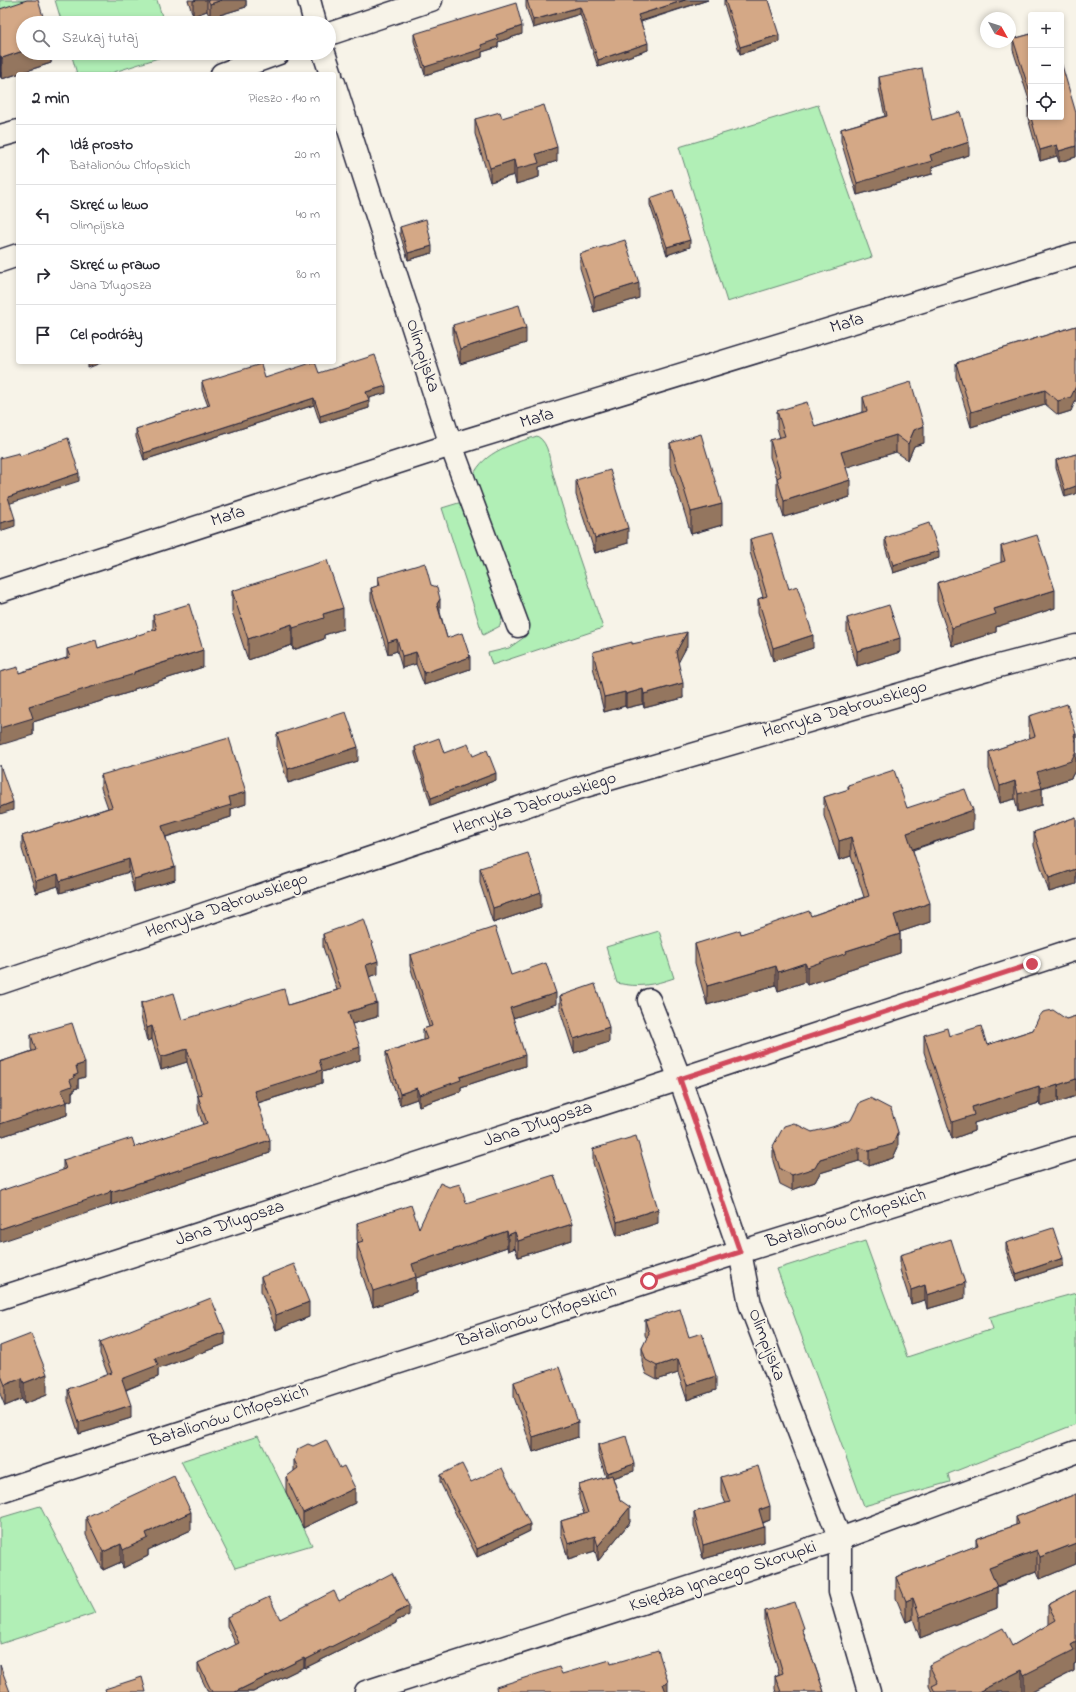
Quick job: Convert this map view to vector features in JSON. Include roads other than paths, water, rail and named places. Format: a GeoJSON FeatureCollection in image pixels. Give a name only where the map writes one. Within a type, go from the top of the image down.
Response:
{"type":"FeatureCollection","features":[{"type":"Feature","properties":{"kind":"street"},"geometry":{"type":"LineString","coordinates":[[309,0],[313,16]]}},
{"type":"Feature","properties":{"kind":"street"},"geometry":{"type":"LineString","coordinates":[[336,32],[431,0]]}},
{"type":"Feature","properties":{"kind":"street"},"geometry":{"type":"LineString","coordinates":[[227,72],[260,60]]}},
{"type":"Feature","properties":{"kind":"street"},"geometry":{"type":"LineString","coordinates":[[326,60],[330,72]]}},
{"type":"Feature","properties":{"kind":"street","name":"Olimpijska"},"geometry":{"type":"LineString","coordinates":[[336,89],[451,445],[518,626]]}},
{"type":"Feature","properties":{"kind":"street"},"geometry":{"type":"LineString","coordinates":[[0,136],[16,132]]}},
{"type":"Feature","properties":{"kind":"street","name":"Mała"},"geometry":{"type":"LineString","coordinates":[[0,591],[451,445],[1076,254]]}},
{"type":"Feature","properties":{"kind":"street"},"geometry":{"type":"LineString","coordinates":[[0,261],[16,256]]}},
{"type":"Feature","properties":{"kind":"street","name":"Henryka Dąbrowskiego"},"geometry":{"type":"LineString","coordinates":[[0,983],[575,789],[987,669],[1076,646]]}},
{"type":"Feature","properties":{"kind":"street","name":"Jana Długosza"},"geometry":{"type":"LineString","coordinates":[[0,1298],[680,1079],[1076,949]]}},
{"type":"Feature","properties":{"kind":"street","name":"Olimpijska"},"geometry":{"type":"LineString","coordinates":[[648,1000],[680,1079],[740,1252],[750,1304],[840,1539],[840,1592],[869,1692]]}},
{"type":"Feature","properties":{"kind":"street","name":"Batalionów Chłopskich"},"geometry":{"type":"LineString","coordinates":[[0,1491],[740,1252],[1076,1148]]}},
{"type":"Feature","properties":{"kind":"street","name":"Księdza Ignacego Skorupki"},"geometry":{"type":"LineString","coordinates":[[366,1692],[840,1539],[1076,1452]]}}]}
